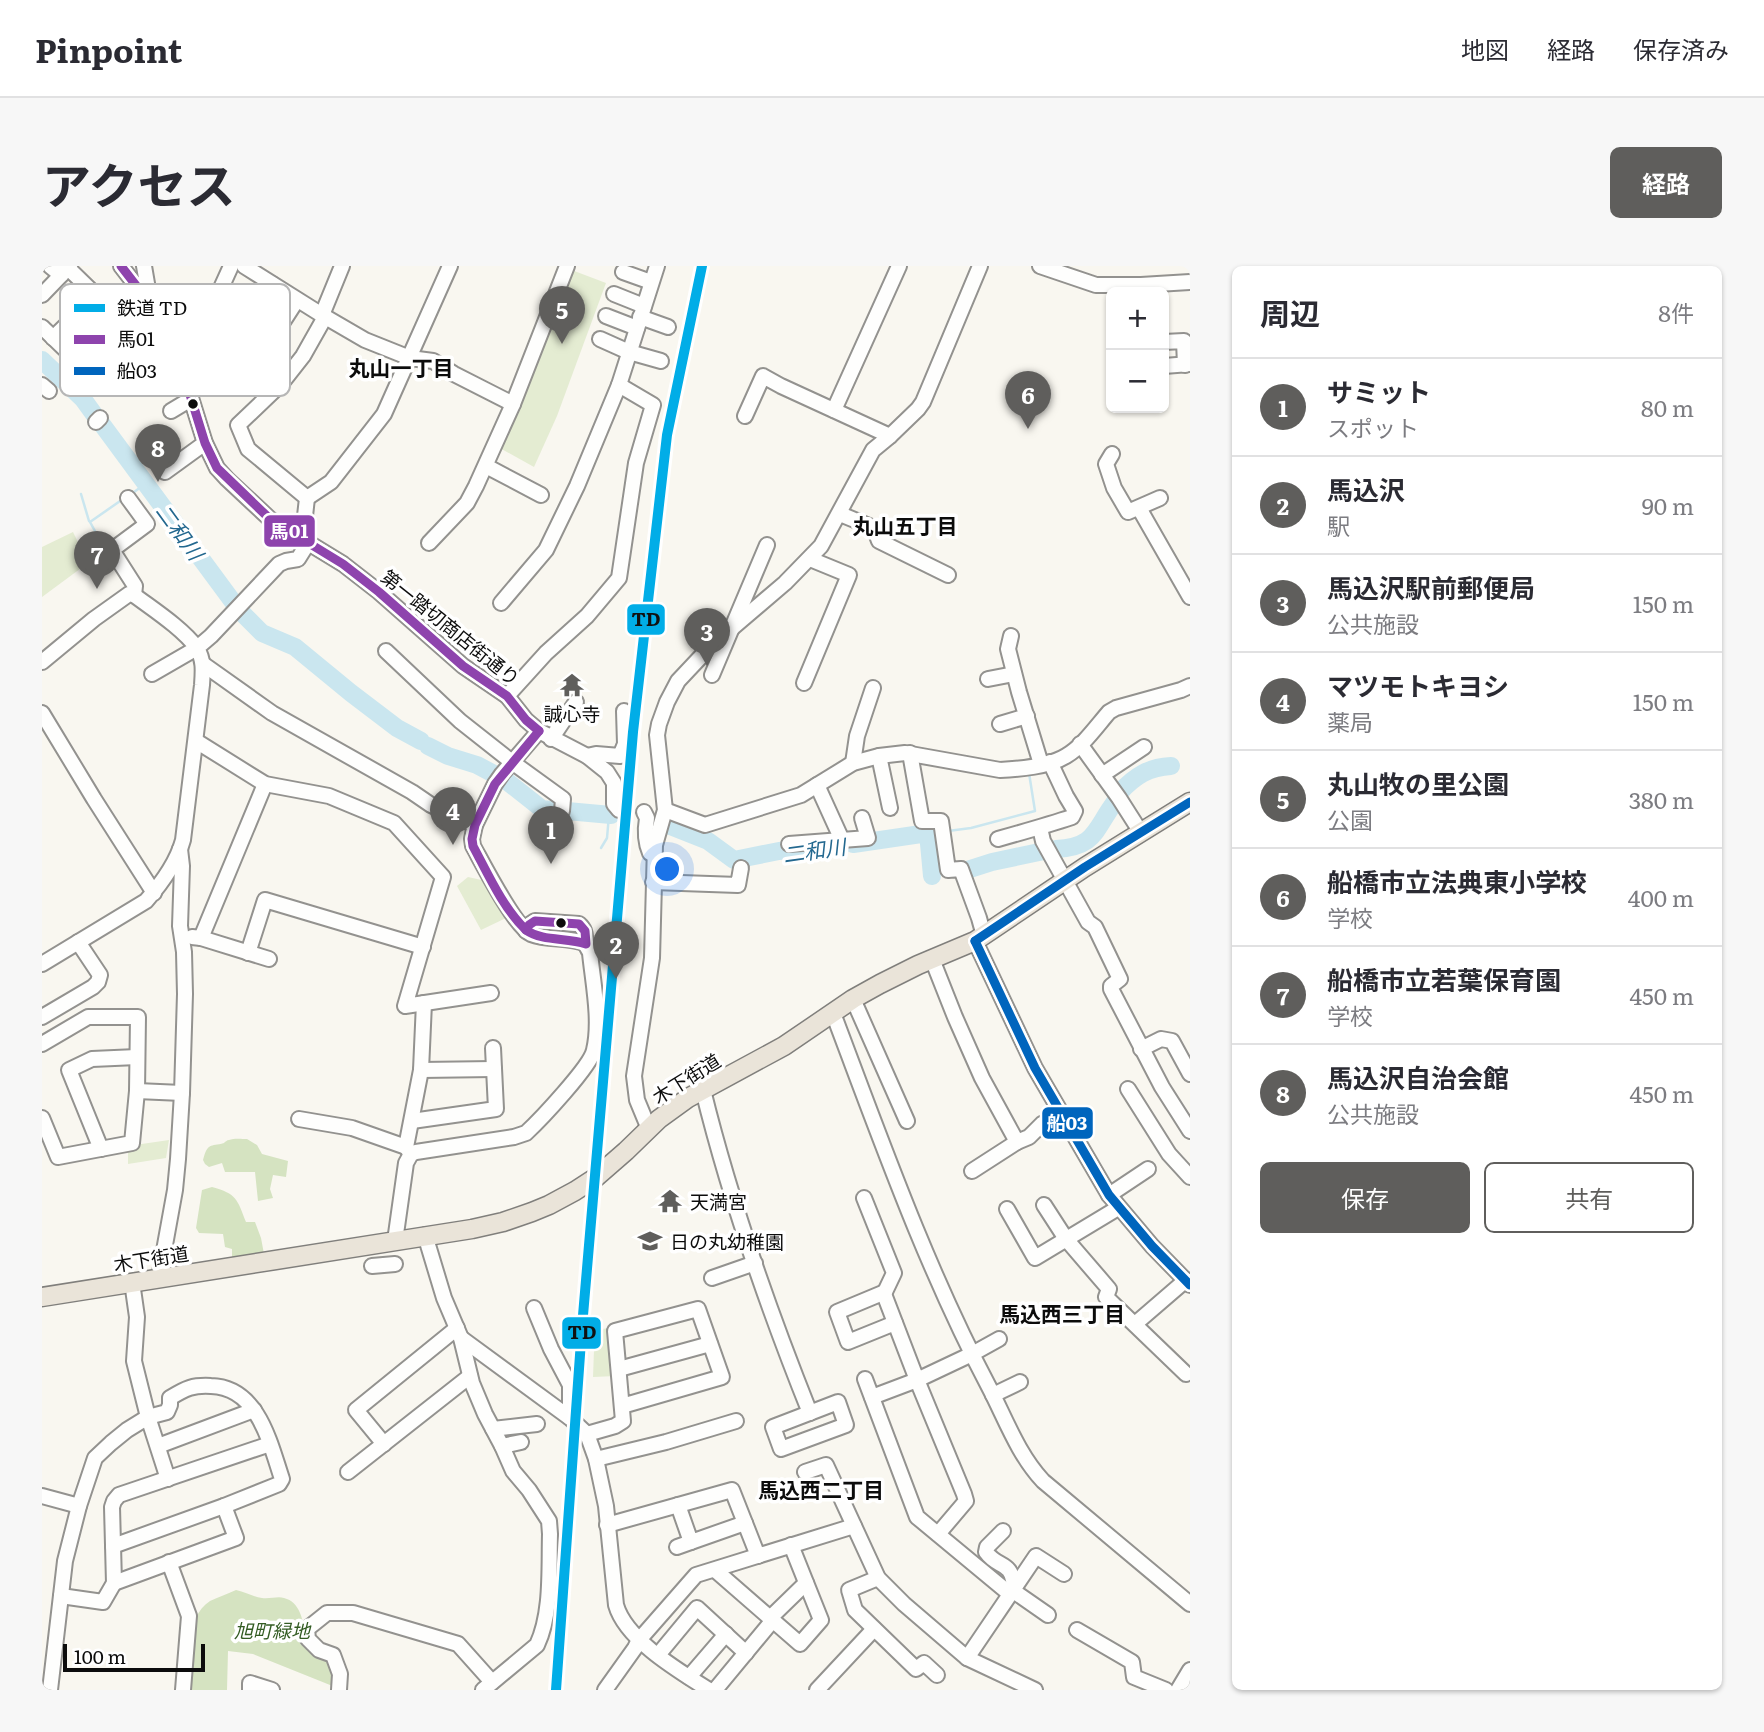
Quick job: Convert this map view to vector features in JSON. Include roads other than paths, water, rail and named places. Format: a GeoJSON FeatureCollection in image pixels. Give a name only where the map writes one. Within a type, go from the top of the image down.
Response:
{"type":"FeatureCollection","features":[{"type":"Feature","properties":{"kind":"main road","name":"木下街道"},"geometry":{"type":"LineString","coordinates":[[42,1297],[471,1229],[503,1222],[549,1205],[595,1178],[670,1110],[784,1046],[853,999],[898,975],[979,939],[1140,831],[1190,802]]}},
{"type":"Feature","properties":{"kind":"street","name":"第一踏切商店街通り"},"geometry":{"type":"LineString","coordinates":[[121,266],[135,284]]}},
{"type":"Feature","properties":{"kind":"street"},"geometry":{"type":"LineString","coordinates":[[144,266],[147,284]]}},
{"type":"Feature","properties":{"kind":"street"},"geometry":{"type":"LineString","coordinates":[[223,284],[231,266]]}},
{"type":"Feature","properties":{"kind":"street"},"geometry":{"type":"LineString","coordinates":[[244,266],[272,284]]}},
{"type":"Feature","properties":{"kind":"street"},"geometry":{"type":"LineString","coordinates":[[290,373],[303,356],[323,316],[342,266]]}},
{"type":"Feature","properties":{"kind":"street"},"geometry":{"type":"LineString","coordinates":[[152,674],[197,648],[279,565],[298,559],[304,540],[307,498],[331,482],[384,415],[450,266]]}},
{"type":"Feature","properties":{"kind":"street"},"geometry":{"type":"LineString","coordinates":[[429,543],[467,503],[486,466],[567,266]]}},
{"type":"Feature","properties":{"kind":"street"},"geometry":{"type":"LineString","coordinates":[[501,603],[546,550],[577,486],[620,385],[657,266]]}},
{"type":"Feature","properties":{"kind":"street"},"geometry":{"type":"LineString","coordinates":[[834,410],[899,266]]}},
{"type":"Feature","properties":{"kind":"street"},"geometry":{"type":"LineString","coordinates":[[649,1129],[636,1100],[634,1086],[652,958],[653,857],[665,810],[657,735],[667,702],[678,681],[710,647],[785,583],[821,546],[873,450],[923,402],[980,266]]}},
{"type":"Feature","properties":{"kind":"street"},"geometry":{"type":"LineString","coordinates":[[1040,266],[1096,285],[1190,282]]}},
{"type":"Feature","properties":{"kind":"street"},"geometry":{"type":"LineString","coordinates":[[42,295],[62,269],[81,284]]}},
{"type":"Feature","properties":{"kind":"street"},"geometry":{"type":"LineString","coordinates":[[623,272],[651,282]]}},
{"type":"Feature","properties":{"kind":"street"},"geometry":{"type":"LineString","coordinates":[[614,294],[640,317]]}},
{"type":"Feature","properties":{"kind":"street"},"geometry":{"type":"LineString","coordinates":[[290,296],[365,340],[410,358],[433,361],[513,404]]}},
{"type":"Feature","properties":{"kind":"street"},"geometry":{"type":"LineString","coordinates":[[290,311],[297,300]]}},
{"type":"Feature","properties":{"kind":"street"},"geometry":{"type":"LineString","coordinates":[[606,316],[640,317],[667,327]]}},
{"type":"Feature","properties":{"kind":"street"},"geometry":{"type":"LineString","coordinates":[[42,327],[60,345]]}},
{"type":"Feature","properties":{"kind":"street"},"geometry":{"type":"LineString","coordinates":[[53,338],[60,333]]}},
{"type":"Feature","properties":{"kind":"street"},"geometry":{"type":"LineString","coordinates":[[600,339],[629,352],[661,361]]}},
{"type":"Feature","properties":{"kind":"street"},"geometry":{"type":"LineString","coordinates":[[1169,342],[1184,341],[1187,364],[1169,366]]}},
{"type":"Feature","properties":{"kind":"street"},"geometry":{"type":"LineString","coordinates":[[745,416],[763,376],[890,436]]}},
{"type":"Feature","properties":{"kind":"street"},"geometry":{"type":"LineString","coordinates":[[507,696],[546,653],[587,616],[620,578],[636,463],[653,405],[620,385]]}},
{"type":"Feature","properties":{"kind":"street","name":"第一踏切商店街通り"},"geometry":{"type":"LineString","coordinates":[[190,396],[205,443],[227,479],[271,520],[343,564],[379,592],[463,666],[507,696],[526,720],[545,735],[587,756],[607,772],[614,783],[614,804],[619,810]]}},
{"type":"Feature","properties":{"kind":"street"},"geometry":{"type":"LineString","coordinates":[[268,396],[238,425],[248,449],[307,498]]}},
{"type":"Feature","properties":{"kind":"street"},"geometry":{"type":"LineString","coordinates":[[172,411],[191,399]]}},
{"type":"Feature","properties":{"kind":"street"},"geometry":{"type":"LineString","coordinates":[[165,472],[205,443]]}},
{"type":"Feature","properties":{"kind":"street"},"geometry":{"type":"LineString","coordinates":[[1112,454],[1106,464],[1114,488],[1129,512],[1160,498]]}},
{"type":"Feature","properties":{"kind":"street"},"geometry":{"type":"LineString","coordinates":[[486,466],[541,495]]}},
{"type":"Feature","properties":{"kind":"street"},"geometry":{"type":"LineString","coordinates":[[128,498],[147,524],[112,550],[135,586],[134,595]]}},
{"type":"Feature","properties":{"kind":"street"},"geometry":{"type":"LineString","coordinates":[[1139,508],[1190,597]]}},
{"type":"Feature","properties":{"kind":"street"},"geometry":{"type":"LineString","coordinates":[[840,514],[874,528],[879,541],[948,575]]}},
{"type":"Feature","properties":{"kind":"street"},"geometry":{"type":"LineString","coordinates":[[712,675],[767,545]]}},
{"type":"Feature","properties":{"kind":"street"},"geometry":{"type":"LineString","coordinates":[[804,683],[849,575],[810,559]]}},
{"type":"Feature","properties":{"kind":"street"},"geometry":{"type":"LineString","coordinates":[[44,655],[129,594],[169,622],[192,642],[202,656],[197,741],[180,849],[185,994],[176,1180],[159,1278]]}},
{"type":"Feature","properties":{"kind":"street"},"geometry":{"type":"LineString","coordinates":[[998,839],[1072,817],[1075,811],[1046,763],[1027,716],[1008,649],[1011,635]]}},
{"type":"Feature","properties":{"kind":"street"},"geometry":{"type":"LineString","coordinates":[[386,651],[450,713],[503,773],[563,799],[562,811]]}},
{"type":"Feature","properties":{"kind":"street"},"geometry":{"type":"LineString","coordinates":[[203,664],[272,713],[412,792],[430,805],[475,825]]}},
{"type":"Feature","properties":{"kind":"street"},"geometry":{"type":"LineString","coordinates":[[988,679],[1014,674]]}},
{"type":"Feature","properties":{"kind":"street"},"geometry":{"type":"LineString","coordinates":[[665,810],[705,825],[801,795],[853,764],[879,756],[910,753],[1000,770],[1046,763],[1063,758],[1116,708],[1190,686]]}},
{"type":"Feature","properties":{"kind":"street"},"geometry":{"type":"LineString","coordinates":[[853,764],[857,736],[873,688]]}},
{"type":"Feature","properties":{"kind":"street"},"geometry":{"type":"LineString","coordinates":[[299,1119],[352,1128],[416,1152],[522,1135],[530,1130],[587,1065],[594,1051],[596,1022],[590,953],[585,931],[579,924],[535,921],[526,931],[512,913],[473,846],[472,839],[475,825],[503,773],[576,702]]}},
{"type":"Feature","properties":{"kind":"street"},"geometry":{"type":"LineString","coordinates":[[587,756],[620,756],[625,744],[624,711]]}},
{"type":"Feature","properties":{"kind":"street"},"geometry":{"type":"LineString","coordinates":[[42,712],[154,893]]}},
{"type":"Feature","properties":{"kind":"street"},"geometry":{"type":"LineString","coordinates":[[1000,724],[1027,716]]}},
{"type":"Feature","properties":{"kind":"street"},"geometry":{"type":"LineString","coordinates":[[197,741],[265,784],[330,796],[394,822],[443,877],[405,1006],[491,993]]}},
{"type":"Feature","properties":{"kind":"street"},"geometry":{"type":"LineString","coordinates":[[1080,744],[1140,831]]}},
{"type":"Feature","properties":{"kind":"street"},"geometry":{"type":"LineString","coordinates":[[1102,775],[1144,747]]}},
{"type":"Feature","properties":{"kind":"street"},"geometry":{"type":"LineString","coordinates":[[910,753],[922,821],[941,821],[948,870],[961,870],[979,918],[979,939],[1017,1033],[1109,1195],[1152,1246],[1188,1282],[1135,1324]]}},
{"type":"Feature","properties":{"kind":"street"},"geometry":{"type":"LineString","coordinates":[[879,756],[890,808]]}},
{"type":"Feature","properties":{"kind":"street"},"geometry":{"type":"LineString","coordinates":[[201,938],[265,784]]}},
{"type":"Feature","properties":{"kind":"street"},"geometry":{"type":"LineString","coordinates":[[817,785],[842,840]]}},
{"type":"Feature","properties":{"kind":"street"},"geometry":{"type":"LineString","coordinates":[[643,812],[647,818],[647,847],[653,857]]}},
{"type":"Feature","properties":{"kind":"street"},"geometry":{"type":"LineString","coordinates":[[789,844],[868,838],[863,818]]}},
{"type":"Feature","properties":{"kind":"street"},"geometry":{"type":"LineString","coordinates":[[1040,828],[1043,841],[1088,922],[1095,927],[1120,979],[1111,989],[1162,1087],[1190,1131]]}},
{"type":"Feature","properties":{"kind":"street"},"geometry":{"type":"LineString","coordinates":[[42,964],[146,901],[154,893],[180,849]]}},
{"type":"Feature","properties":{"kind":"street"},"geometry":{"type":"LineString","coordinates":[[653,882],[738,885],[741,868]]}},
{"type":"Feature","properties":{"kind":"street"},"geometry":{"type":"LineString","coordinates":[[248,953],[265,900],[423,947]]}},
{"type":"Feature","properties":{"kind":"street"},"geometry":{"type":"LineString","coordinates":[[181,936],[201,938],[269,959]]}},
{"type":"Feature","properties":{"kind":"street"},"geometry":{"type":"LineString","coordinates":[[42,1017],[98,982],[100,975],[79,942]]}},
{"type":"Feature","properties":{"kind":"street"},"geometry":{"type":"LineString","coordinates":[[932,959],[982,1079],[1017,1142]]}},
{"type":"Feature","properties":{"kind":"street"},"geometry":{"type":"LineString","coordinates":[[853,999],[907,1121]]}},
{"type":"Feature","properties":{"kind":"street"},"geometry":{"type":"LineString","coordinates":[[395,1241],[421,1070],[424,1003]]}},
{"type":"Feature","properties":{"kind":"street"},"geometry":{"type":"LineString","coordinates":[[832,1013],[923,1249],[972,1354],[1030,1467],[1043,1481],[1190,1604]]}},
{"type":"Feature","properties":{"kind":"street"},"geometry":{"type":"LineString","coordinates":[[42,1044],[88,1017],[138,1017],[137,1091],[132,1143],[58,1157],[42,1118]]}},
{"type":"Feature","properties":{"kind":"street"},"geometry":{"type":"LineString","coordinates":[[1141,1049],[1161,1039],[1172,1041],[1190,1074]]}},
{"type":"Feature","properties":{"kind":"street"},"geometry":{"type":"LineString","coordinates":[[412,1121],[496,1110],[493,1048]]}},
{"type":"Feature","properties":{"kind":"street"},"geometry":{"type":"LineString","coordinates":[[101,1149],[69,1070],[92,1059],[137,1057]]}},
{"type":"Feature","properties":{"kind":"street"},"geometry":{"type":"LineString","coordinates":[[421,1070],[494,1069]]}},
{"type":"Feature","properties":{"kind":"street"},"geometry":{"type":"LineString","coordinates":[[1128,1089],[1169,1154],[1190,1177]]}},
{"type":"Feature","properties":{"kind":"street"},"geometry":{"type":"LineString","coordinates":[[704,1090],[723,1168],[810,1413]]}},
{"type":"Feature","properties":{"kind":"street"},"geometry":{"type":"LineString","coordinates":[[137,1091],[182,1093]]}},
{"type":"Feature","properties":{"kind":"street"},"geometry":{"type":"LineString","coordinates":[[972,1171],[1029,1137],[1042,1124],[1061,1114]]}},
{"type":"Feature","properties":{"kind":"street"},"geometry":{"type":"LineString","coordinates":[[1109,1195],[1148,1169]]}},
{"type":"Feature","properties":{"kind":"street"},"geometry":{"type":"LineString","coordinates":[[864,1198],[894,1273],[885,1292],[837,1312],[848,1342],[895,1323]]}},
{"type":"Feature","properties":{"kind":"street"},"geometry":{"type":"LineString","coordinates":[[1044,1205],[1066,1239],[1109,1289],[1106,1297],[1186,1374]]}},
{"type":"Feature","properties":{"kind":"street"},"geometry":{"type":"LineString","coordinates":[[1007,1209],[1035,1258],[1118,1208]]}},
{"type":"Feature","properties":{"kind":"street"},"geometry":{"type":"LineString","coordinates":[[339,1690],[340,1674],[332,1655],[319,1650],[308,1639],[307,1629],[327,1613],[353,1613],[458,1644],[488,1686],[537,1645],[546,1620],[549,1521],[513,1471],[485,1415],[425,1235]]}},
{"type":"Feature","properties":{"kind":"street"},"geometry":{"type":"LineString","coordinates":[[712,1278],[755,1263]]}},
{"type":"Feature","properties":{"kind":"street"},"geometry":{"type":"LineString","coordinates":[[372,1266],[395,1264]]}},
{"type":"Feature","properties":{"kind":"street"},"geometry":{"type":"LineString","coordinates":[[132,1282],[137,1317],[134,1361],[148,1418],[168,1479]]}},
{"type":"Feature","properties":{"kind":"street"},"geometry":{"type":"LineString","coordinates":[[885,1292],[966,1501],[938,1534]]}},
{"type":"Feature","properties":{"kind":"street"},"geometry":{"type":"LineString","coordinates":[[534,1308],[570,1385],[570,1418]]}},
{"type":"Feature","properties":{"kind":"street"},"geometry":{"type":"LineString","coordinates":[[587,1434],[623,1421],[615,1331],[698,1309],[722,1377],[622,1406]]}},
{"type":"Feature","properties":{"kind":"street"},"geometry":{"type":"LineString","coordinates":[[459,1333],[587,1434],[596,1459],[606,1506],[616,1605],[624,1622],[639,1640],[688,1682],[709,1690]]}},
{"type":"Feature","properties":{"kind":"street"},"geometry":{"type":"LineString","coordinates":[[384,1444],[356,1410],[459,1333]]}},
{"type":"Feature","properties":{"kind":"street"},"geometry":{"type":"LineString","coordinates":[[872,1397],[917,1380],[999,1339]]}},
{"type":"Feature","properties":{"kind":"street"},"geometry":{"type":"LineString","coordinates":[[619,1369],[710,1344]]}},
{"type":"Feature","properties":{"kind":"street"},"geometry":{"type":"LineString","coordinates":[[348,1472],[470,1376]]}},
{"type":"Feature","properties":{"kind":"street"},"geometry":{"type":"LineString","coordinates":[[865,1379],[917,1517],[1048,1615]]}},
{"type":"Feature","properties":{"kind":"street"},"geometry":{"type":"LineString","coordinates":[[993,1395],[1020,1382]]}},
{"type":"Feature","properties":{"kind":"street"},"geometry":{"type":"LineString","coordinates":[[50,1690],[65,1561],[95,1458],[111,1443],[148,1418],[167,1412],[170,1398],[188,1387],[214,1386],[232,1390],[240,1395],[260,1420],[282,1479],[279,1484],[113,1546]]}},
{"type":"Feature","properties":{"kind":"street"},"geometry":{"type":"LineString","coordinates":[[838,1402],[846,1425],[781,1449],[773,1427],[810,1413],[838,1402]]}},
{"type":"Feature","properties":{"kind":"street"},"geometry":{"type":"LineString","coordinates":[[158,1446],[254,1410]]}},
{"type":"Feature","properties":{"kind":"street"},"geometry":{"type":"LineString","coordinates":[[596,1459],[736,1421]]}},
{"type":"Feature","properties":{"kind":"street"},"geometry":{"type":"LineString","coordinates":[[494,1429],[537,1424]]}},
{"type":"Feature","properties":{"kind":"street"},"geometry":{"type":"LineString","coordinates":[[502,1446],[521,1442]]}},
{"type":"Feature","properties":{"kind":"street"},"geometry":{"type":"LineString","coordinates":[[61,1596],[103,1602],[114,1583],[112,1507],[119,1495],[270,1444]]}},
{"type":"Feature","properties":{"kind":"street"},"geometry":{"type":"LineString","coordinates":[[805,1472],[826,1465],[878,1578],[904,1604],[967,1658],[1035,1690]]}},
{"type":"Feature","properties":{"kind":"street"},"geometry":{"type":"LineString","coordinates":[[607,1525],[732,1490],[758,1556]]}},
{"type":"Feature","properties":{"kind":"street"},"geometry":{"type":"LineString","coordinates":[[42,1496],[79,1506]]}},
{"type":"Feature","properties":{"kind":"street"},"geometry":{"type":"LineString","coordinates":[[114,1583],[236,1538],[224,1506]]}},
{"type":"Feature","properties":{"kind":"street"},"geometry":{"type":"LineString","coordinates":[[678,1506],[684,1545],[745,1523]]}},
{"type":"Feature","properties":{"kind":"street"},"geometry":{"type":"LineString","coordinates":[[605,1690],[639,1640],[696,1575],[854,1526]]}},
{"type":"Feature","properties":{"kind":"street"},"geometry":{"type":"LineString","coordinates":[[1003,1531],[987,1547],[986,1552],[1010,1570],[1012,1590]]}},
{"type":"Feature","properties":{"kind":"street"},"geometry":{"type":"LineString","coordinates":[[715,1570],[800,1644],[821,1620],[792,1545]]}},
{"type":"Feature","properties":{"kind":"street"},"geometry":{"type":"LineString","coordinates":[[967,1658],[1036,1556],[1064,1574]]}},
{"type":"Feature","properties":{"kind":"street"},"geometry":{"type":"LineString","coordinates":[[169,1562],[189,1616],[183,1690]]}},
{"type":"Feature","properties":{"kind":"street"},"geometry":{"type":"LineString","coordinates":[[878,1578],[849,1590],[855,1610],[916,1669],[925,1663],[937,1675]]}},
{"type":"Feature","properties":{"kind":"street"},"geometry":{"type":"LineString","coordinates":[[715,1690],[772,1619],[806,1583]]}},
{"type":"Feature","properties":{"kind":"street"},"geometry":{"type":"LineString","coordinates":[[658,1655],[697,1608],[746,1653]]}},
{"type":"Feature","properties":{"kind":"street"},"geometry":{"type":"LineString","coordinates":[[817,1690],[874,1629]]}},
{"type":"Feature","properties":{"kind":"street"},"geometry":{"type":"LineString","coordinates":[[1077,1630],[1132,1662],[1134,1677],[1166,1690]]}},
{"type":"Feature","properties":{"kind":"street"},"geometry":{"type":"LineString","coordinates":[[688,1682],[726,1634]]}},
{"type":"Feature","properties":{"kind":"street"},"geometry":{"type":"LineString","coordinates":[[1178,1690],[1190,1670]]}},
{"type":"Feature","properties":{"kind":"street"},"geometry":{"type":"LineString","coordinates":[[250,1690],[250,1683],[272,1690]]}},
{"type":"Feature","properties":{"kind":"waterway","name":"二和川"},"geometry":{"type":"LineString","coordinates":[[42,360],[60,377]]}},
{"type":"Feature","properties":{"kind":"waterway","name":"二和川"},"geometry":{"type":"LineString","coordinates":[[80,396],[96,417]]}},
{"type":"Feature","properties":{"kind":"waterway","name":"二和川"},"geometry":{"type":"LineString","coordinates":[[101,423],[236,606]]}},
{"type":"Feature","properties":{"kind":"waterway"},"geometry":{"type":"LineString","coordinates":[[130,495],[145,484]]}},
{"type":"Feature","properties":{"kind":"waterway"},"geometry":{"type":"LineString","coordinates":[[81,494],[89,521]]}},
{"type":"Feature","properties":{"kind":"waterway"},"geometry":{"type":"LineString","coordinates":[[106,551],[90,522],[123,499]]}},
{"type":"Feature","properties":{"kind":"waterway","name":"二和川"},"geometry":{"type":"LineString","coordinates":[[240,611],[262,633],[295,647],[397,728],[421,741]]}},
{"type":"Feature","properties":{"kind":"waterway","name":"二和川"},"geometry":{"type":"LineString","coordinates":[[428,746],[494,774]]}},
{"type":"Feature","properties":{"kind":"waterway","name":"二和川"},"geometry":{"type":"LineString","coordinates":[[1120,792],[1143,773],[1171,766]]}},
{"type":"Feature","properties":{"kind":"waterway"},"geometry":{"type":"LineString","coordinates":[[948,831],[971,828],[1035,811],[1029,773]]}},
{"type":"Feature","properties":{"kind":"waterway","name":"二和川"},"geometry":{"type":"LineString","coordinates":[[504,779],[542,809],[559,811]]}},
{"type":"Feature","properties":{"kind":"waterway","name":"二和川"},"geometry":{"type":"LineString","coordinates":[[1056,849],[1069,848],[1087,841],[1115,802]]}},
{"type":"Feature","properties":{"kind":"waterway","name":"二和川"},"geometry":{"type":"LineString","coordinates":[[567,811],[611,815]]}},
{"type":"Feature","properties":{"kind":"waterway"},"geometry":{"type":"LineString","coordinates":[[601,848],[607,838],[609,815]]}},
{"type":"Feature","properties":{"kind":"waterway","name":"二和川"},"geometry":{"type":"LineString","coordinates":[[665,824],[708,841],[734,860],[779,851],[808,849]]}},
{"type":"Feature","properties":{"kind":"waterway","name":"二和川"},"geometry":{"type":"LineString","coordinates":[[853,844],[928,833],[932,876]]}},
{"type":"Feature","properties":{"kind":"waterway","name":"二和川"},"geometry":{"type":"LineString","coordinates":[[967,870],[1044,851]]}},
{"type":"Feature","properties":{"kind":"tunnel"},"geometry":{"type":"LineString","coordinates":[[619,810],[644,812]]}},
{"type":"Feature","properties":{"kind":"rail line","name":"TD"},"geometry":{"type":"LineString","coordinates":[[556,1690],[582,1327],[633,732],[667,435],[702,266]]}},
{"type":"Feature","properties":{"kind":"place","name":"丸山牧の里公園"},"geometry":{"type":"Point","coordinates":[562,344]}},
{"type":"Feature","properties":{"kind":"place","name":"船橋市立法典東小学校"},"geometry":{"type":"Point","coordinates":[1028,429]}},
{"type":"Feature","properties":{"kind":"place","name":"馬込沢自治会館"},"geometry":{"type":"Point","coordinates":[158,482]}},
{"type":"Feature","properties":{"kind":"place","name":"船橋市立若葉保育園"},"geometry":{"type":"Point","coordinates":[97,589]}},
{"type":"Feature","properties":{"kind":"place","name":"馬込沢駅前郵便局"},"geometry":{"type":"Point","coordinates":[707,666]}},
{"type":"Feature","properties":{"kind":"place","name":"誠心寺"},"geometry":{"type":"Point","coordinates":[572,685]}},
{"type":"Feature","properties":{"kind":"place","name":"マツモトキヨシ"},"geometry":{"type":"Point","coordinates":[453,845]}},
{"type":"Feature","properties":{"kind":"place","name":"サミット"},"geometry":{"type":"Point","coordinates":[551,864]}},
{"type":"Feature","properties":{"kind":"place","name":"馬込沢"},"geometry":{"type":"Point","coordinates":[616,979]}},
{"type":"Feature","properties":{"kind":"place","name":"天満宮"},"geometry":{"type":"Point","coordinates":[670,1201]}},
{"type":"Feature","properties":{"kind":"place","name":"日の丸幼稚園"},"geometry":{"type":"Point","coordinates":[650,1241]}},
{"type":"Feature","properties":{"kind":"district","name":"丸山一丁目"},"geometry":{"type":"Point","coordinates":[401,366]}},
{"type":"Feature","properties":{"kind":"district","name":"丸山五丁目"},"geometry":{"type":"Point","coordinates":[905,524]}},
{"type":"Feature","properties":{"kind":"district","name":"馬込西三丁目"},"geometry":{"type":"Point","coordinates":[1062,1312]}},
{"type":"Feature","properties":{"kind":"district","name":"馬込西二丁目"},"geometry":{"type":"Point","coordinates":[821,1488]}},
{"type":"Feature","properties":{"kind":"park label","name":"旭町緑地"},"geometry":{"type":"Point","coordinates":[272,1630]}}]}
